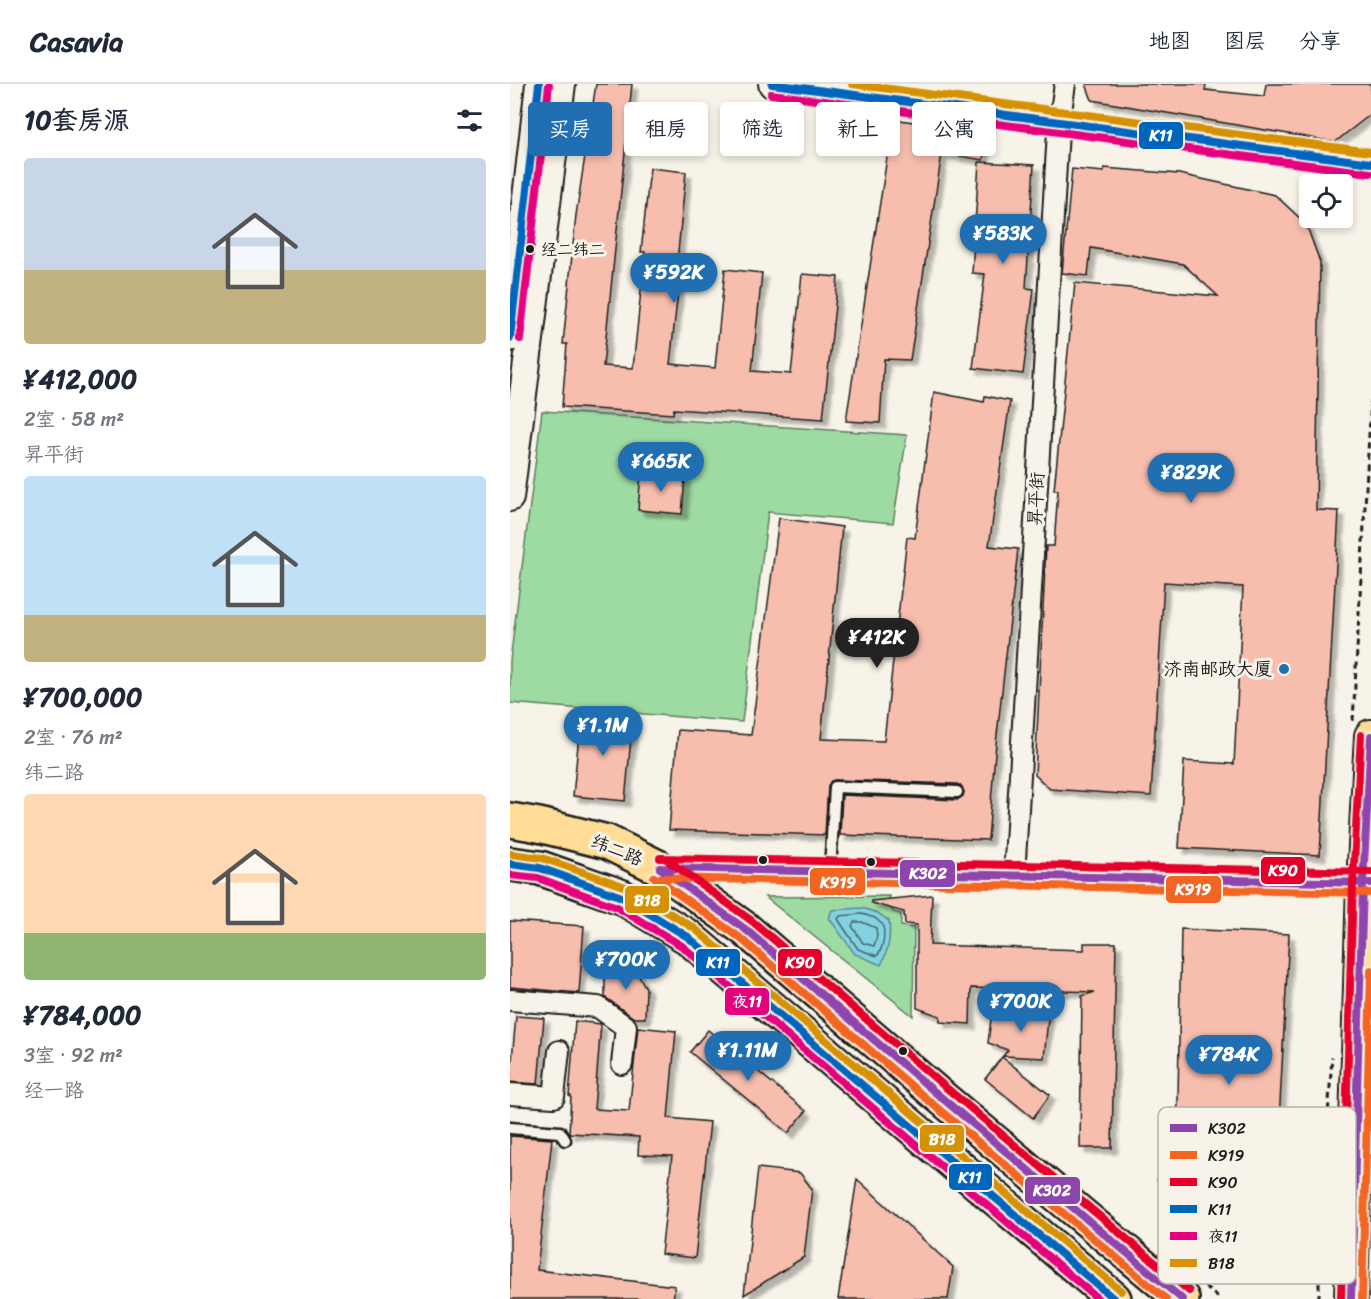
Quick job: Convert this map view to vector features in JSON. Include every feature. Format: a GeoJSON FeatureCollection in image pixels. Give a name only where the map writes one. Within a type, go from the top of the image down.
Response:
{"type":"FeatureCollection","features":[{"type":"Feature","properties":{"kind":"highway","name":"纬二路"},"geometry":{"type":"LineString","coordinates":[[510,820],[607,842],[660,868],[746,929],[945,1101],[1158,1279]]}},
{"type":"Feature","properties":{"kind":"highway"},"geometry":{"type":"LineString","coordinates":[[510,864],[540,868],[622,897],[688,938],[1114,1299]]}},
{"type":"Feature","properties":{"kind":"highway","name":"纬二路"},"geometry":{"type":"LineString","coordinates":[[1164,1284],[1182,1299]]}},
{"type":"Feature","properties":{"kind":"main road"},"geometry":{"type":"LineString","coordinates":[[1356,1169],[1371,736]]}},
{"type":"Feature","properties":{"kind":"main road"},"geometry":{"type":"LineString","coordinates":[[1351,1299],[1352,1284]]}},
{"type":"Feature","properties":{"kind":"street"},"geometry":{"type":"LineString","coordinates":[[510,338],[539,84]]}},
{"type":"Feature","properties":{"kind":"street"},"geometry":{"type":"LineString","coordinates":[[510,498],[562,84]]}},
{"type":"Feature","properties":{"kind":"street"},"geometry":{"type":"LineString","coordinates":[[772,84],[1371,163]]}},
{"type":"Feature","properties":{"kind":"street","name":"昇平街"},"geometry":{"type":"LineString","coordinates":[[1012,875],[1016,848],[1059,123],[1065,84]]}},
{"type":"Feature","properties":{"kind":"street"},"geometry":{"type":"LineString","coordinates":[[660,868],[1367,883]]}},
{"type":"Feature","properties":{"kind":"street"},"geometry":{"type":"LineString","coordinates":[[510,1000],[598,1008],[626,1028],[622,1064]]}},
{"type":"Feature","properties":{"kind":"street"},"geometry":{"type":"LineString","coordinates":[[510,1094],[554,1097],[559,1051]]}},
{"type":"Feature","properties":{"kind":"lane"},"geometry":{"type":"LineString","coordinates":[[830,871],[836,787],[957,792]]}},
{"type":"Feature","properties":{"kind":"lane"},"geometry":{"type":"LineString","coordinates":[[510,1128],[560,1132],[565,1140]]}},
{"type":"Feature","properties":{"kind":"green space"},"geometry":{"type":"Polygon","coordinates":[[[542,411],[907,435],[893,523],[768,512],[742,722],[510,703],[510,661],[542,411]]]}},
{"type":"Feature","properties":{"kind":"green space"},"geometry":{"type":"Polygon","coordinates":[[[889,896],[893,912],[901,914],[901,926],[914,928],[913,1016],[765,897],[889,896]]]}},
{"type":"Feature","properties":{"kind":"water"},"geometry":{"type":"Polygon","coordinates":[[[862,908],[878,913],[889,921],[888,944],[881,965],[855,954],[829,918],[832,910],[862,908]]]}},
{"type":"Feature","properties":{"kind":"building"},"geometry":{"type":"Polygon","coordinates":[[[596,84],[632,84],[630,102],[624,102],[625,156],[603,366],[633,368],[645,252],[641,252],[650,168],[686,172],[677,262],[681,263],[670,364],[715,368],[725,269],[762,273],[752,371],[791,374],[802,274],[838,277],[823,419],[674,409],[673,414],[562,407],[567,344],[563,344],[576,215],[585,156],[612,156],[612,102],[593,102],[596,84]]]}},
{"type":"Feature","properties":{"kind":"building"},"geometry":{"type":"Polygon","coordinates":[[[1086,84],[1206,84],[1205,90],[1264,96],[1266,84],[1371,84],[1371,114],[1335,142],[1092,100],[1086,84]]]}},
{"type":"Feature","properties":{"kind":"building"},"geometry":{"type":"Polygon","coordinates":[[[900,120],[912,122],[912,156],[942,156],[910,360],[884,359],[880,423],[846,421],[887,156],[900,156],[900,120]]]}},
{"type":"Feature","properties":{"kind":"building"},"geometry":{"type":"Polygon","coordinates":[[[960,156],[984,156],[983,160],[960,156]]]}},
{"type":"Feature","properties":{"kind":"building"},"geometry":{"type":"Polygon","coordinates":[[[979,162],[1034,165],[1026,288],[1034,289],[1023,374],[973,368],[985,274],[972,273],[979,162]]]}},
{"type":"Feature","properties":{"kind":"building"},"geometry":{"type":"Polygon","coordinates":[[[1104,168],[1179,174],[1275,195],[1299,217],[1299,228],[1307,228],[1320,262],[1316,510],[1339,511],[1320,855],[1179,848],[1184,761],[1234,764],[1243,587],[1164,582],[1151,796],[1050,789],[1035,775],[1046,546],[1054,546],[1058,490],[1054,490],[1075,283],[1218,296],[1183,264],[1091,248],[1088,276],[1062,273],[1072,169],[1104,172],[1104,168]]]}},
{"type":"Feature","properties":{"kind":"building"},"geometry":{"type":"Polygon","coordinates":[[[934,392],[984,402],[985,396],[1010,401],[989,546],[1018,549],[995,753],[988,840],[840,835],[842,795],[957,800],[963,796],[964,792],[957,784],[835,780],[831,781],[828,786],[825,835],[669,830],[678,730],[751,735],[779,518],[842,527],[821,739],[884,741],[907,537],[915,538],[934,392]]]}},
{"type":"Feature","properties":{"kind":"building"},"geometry":{"type":"Polygon","coordinates":[[[641,472],[685,477],[682,514],[638,510],[641,472]]]}},
{"type":"Feature","properties":{"kind":"building"},"geometry":{"type":"Polygon","coordinates":[[[581,714],[633,718],[625,801],[573,796],[581,714]]]}},
{"type":"Feature","properties":{"kind":"building"},"geometry":{"type":"Polygon","coordinates":[[[932,895],[930,945],[1084,950],[1084,943],[1116,943],[1112,1148],[1080,1148],[1082,996],[1095,992],[971,988],[970,1024],[940,1022],[940,1016],[917,1008],[917,925],[905,924],[904,912],[871,903],[871,901],[932,895]]]}},
{"type":"Feature","properties":{"kind":"building"},"geometry":{"type":"Polygon","coordinates":[[[510,921],[584,926],[579,993],[510,987],[510,921]]]}},
{"type":"Feature","properties":{"kind":"building"},"geometry":{"type":"Polygon","coordinates":[[[1181,929],[1289,934],[1280,1107],[1178,1107],[1181,929]]]}},
{"type":"Feature","properties":{"kind":"building"},"geometry":{"type":"Polygon","coordinates":[[[605,968],[634,968],[646,988],[645,1018],[634,1018],[605,997],[605,968]]]}},
{"type":"Feature","properties":{"kind":"building"},"geometry":{"type":"Polygon","coordinates":[[[1042,1006],[1048,1019],[1044,1058],[1003,1056],[1008,1050],[988,1043],[991,1019],[1042,1006]]]}},
{"type":"Feature","properties":{"kind":"building"},"geometry":{"type":"Polygon","coordinates":[[[516,1016],[544,1018],[538,1084],[510,1082],[516,1016]]]}},
{"type":"Feature","properties":{"kind":"building"},"geometry":{"type":"Polygon","coordinates":[[[575,1021],[601,1024],[594,1109],[629,1111],[638,1027],[676,1031],[668,1118],[710,1122],[695,1258],[661,1254],[672,1156],[638,1155],[639,1137],[569,1133],[571,1096],[569,1096],[575,1021]]]}},
{"type":"Feature","properties":{"kind":"building"},"geometry":{"type":"Polygon","coordinates":[[[708,1030],[806,1111],[788,1133],[690,1052],[708,1030]]]}},
{"type":"Feature","properties":{"kind":"building"},"geometry":{"type":"Polygon","coordinates":[[[1002,1057],[1050,1095],[1033,1118],[985,1079],[1002,1057]]]}},
{"type":"Feature","properties":{"kind":"building"},"geometry":{"type":"Polygon","coordinates":[[[510,1136],[552,1139],[537,1270],[675,1286],[673,1299],[510,1299],[510,1136]]]}},
{"type":"Feature","properties":{"kind":"building"},"geometry":{"type":"Polygon","coordinates":[[[758,1168],[800,1173],[812,1189],[804,1257],[744,1295],[758,1168]]]}},
{"type":"Feature","properties":{"kind":"building"},"geometry":{"type":"Polygon","coordinates":[[[857,1179],[953,1267],[948,1299],[838,1299],[857,1179]]]}},
{"type":"Feature","properties":{"kind":"transit line","name":"K11"},"geometry":{"type":"LineString","coordinates":[[510,338],[539,84]]}},
{"type":"Feature","properties":{"kind":"transit line","name":"K11"},"geometry":{"type":"LineString","coordinates":[[772,84],[1371,163]]}},
{"type":"Feature","properties":{"kind":"transit line","name":"B18"},"geometry":{"type":"LineString","coordinates":[[852,84],[1371,152]]}},
{"type":"Feature","properties":{"kind":"transit line","name":"夜11"},"geometry":{"type":"LineString","coordinates":[[520,339],[549,85]]}},
{"type":"Feature","properties":{"kind":"transit line","name":"夜11"},"geometry":{"type":"LineString","coordinates":[[771,94],[1370,173]]}},
{"type":"Feature","properties":{"kind":"transit line","name":"K90"},"geometry":{"type":"LineString","coordinates":[[1347,1107],[1353,883],[1361,735]]}},
{"type":"Feature","properties":{"kind":"transit line","name":"K302"},"geometry":{"type":"LineString","coordinates":[[1356,1126],[1363,883],[1371,736]]}},
{"type":"Feature","properties":{"kind":"transit line","name":"B18"},"geometry":{"type":"LineString","coordinates":[[511,854],[542,858],[626,887],[694,928],[1121,1291]]}},
{"type":"Feature","properties":{"kind":"transit line","name":"K90"},"geometry":{"type":"LineString","coordinates":[[660,858],[1371,872]]}},
{"type":"Feature","properties":{"kind":"transit line","name":"K90"},"geometry":{"type":"LineString","coordinates":[[666,859],[752,921],[1158,1265]]}},
{"type":"Feature","properties":{"kind":"transit line","name":"K11"},"geometry":{"type":"LineString","coordinates":[[510,864],[540,868],[622,897],[688,937],[1114,1299]]}},
{"type":"Feature","properties":{"kind":"transit line","name":"K302"},"geometry":{"type":"LineString","coordinates":[[660,868],[1371,883]]}},
{"type":"Feature","properties":{"kind":"transit line","name":"K302"},"geometry":{"type":"LineString","coordinates":[[660,868],[745,929],[1158,1279]]}},
{"type":"Feature","properties":{"kind":"transit line","name":"夜11"},"geometry":{"type":"LineString","coordinates":[[510,875],[538,878],[617,907],[682,946],[1098,1299]]}},
{"type":"Feature","properties":{"kind":"transit line","name":"K919"},"geometry":{"type":"LineString","coordinates":[[654,877],[739,937],[929,1101],[1166,1299]]}},
{"type":"Feature","properties":{"kind":"transit line","name":"K919"},"geometry":{"type":"LineString","coordinates":[[660,878],[1371,893]]}},
{"type":"Feature","properties":{"kind":"transit line","name":"K919"},"geometry":{"type":"LineString","coordinates":[[1362,1299],[1371,970]]}},
{"type":"Feature","properties":{"kind":"transit line","name":"K302"},"geometry":{"type":"LineString","coordinates":[[1164,1284],[1182,1299]]}},
{"type":"Feature","properties":{"kind":"transit line","name":"K90"},"geometry":{"type":"LineString","coordinates":[[1181,1284],[1189,1291]]}},
{"type":"Feature","properties":{"kind":"transit line","name":"K90"},"geometry":{"type":"LineString","coordinates":[[1341,1284],[1341,1299]]}},
{"type":"Feature","properties":{"kind":"transit line","name":"K302"},"geometry":{"type":"LineString","coordinates":[[1351,1284],[1351,1299]]}},
{"type":"Feature","properties":{"kind":"place","name":"经二纬二"},"geometry":{"type":"Point","coordinates":[530,249]}},
{"type":"Feature","properties":{"kind":"place","name":"济南邮政大厦"},"geometry":{"type":"Point","coordinates":[1284,669]}}]}
